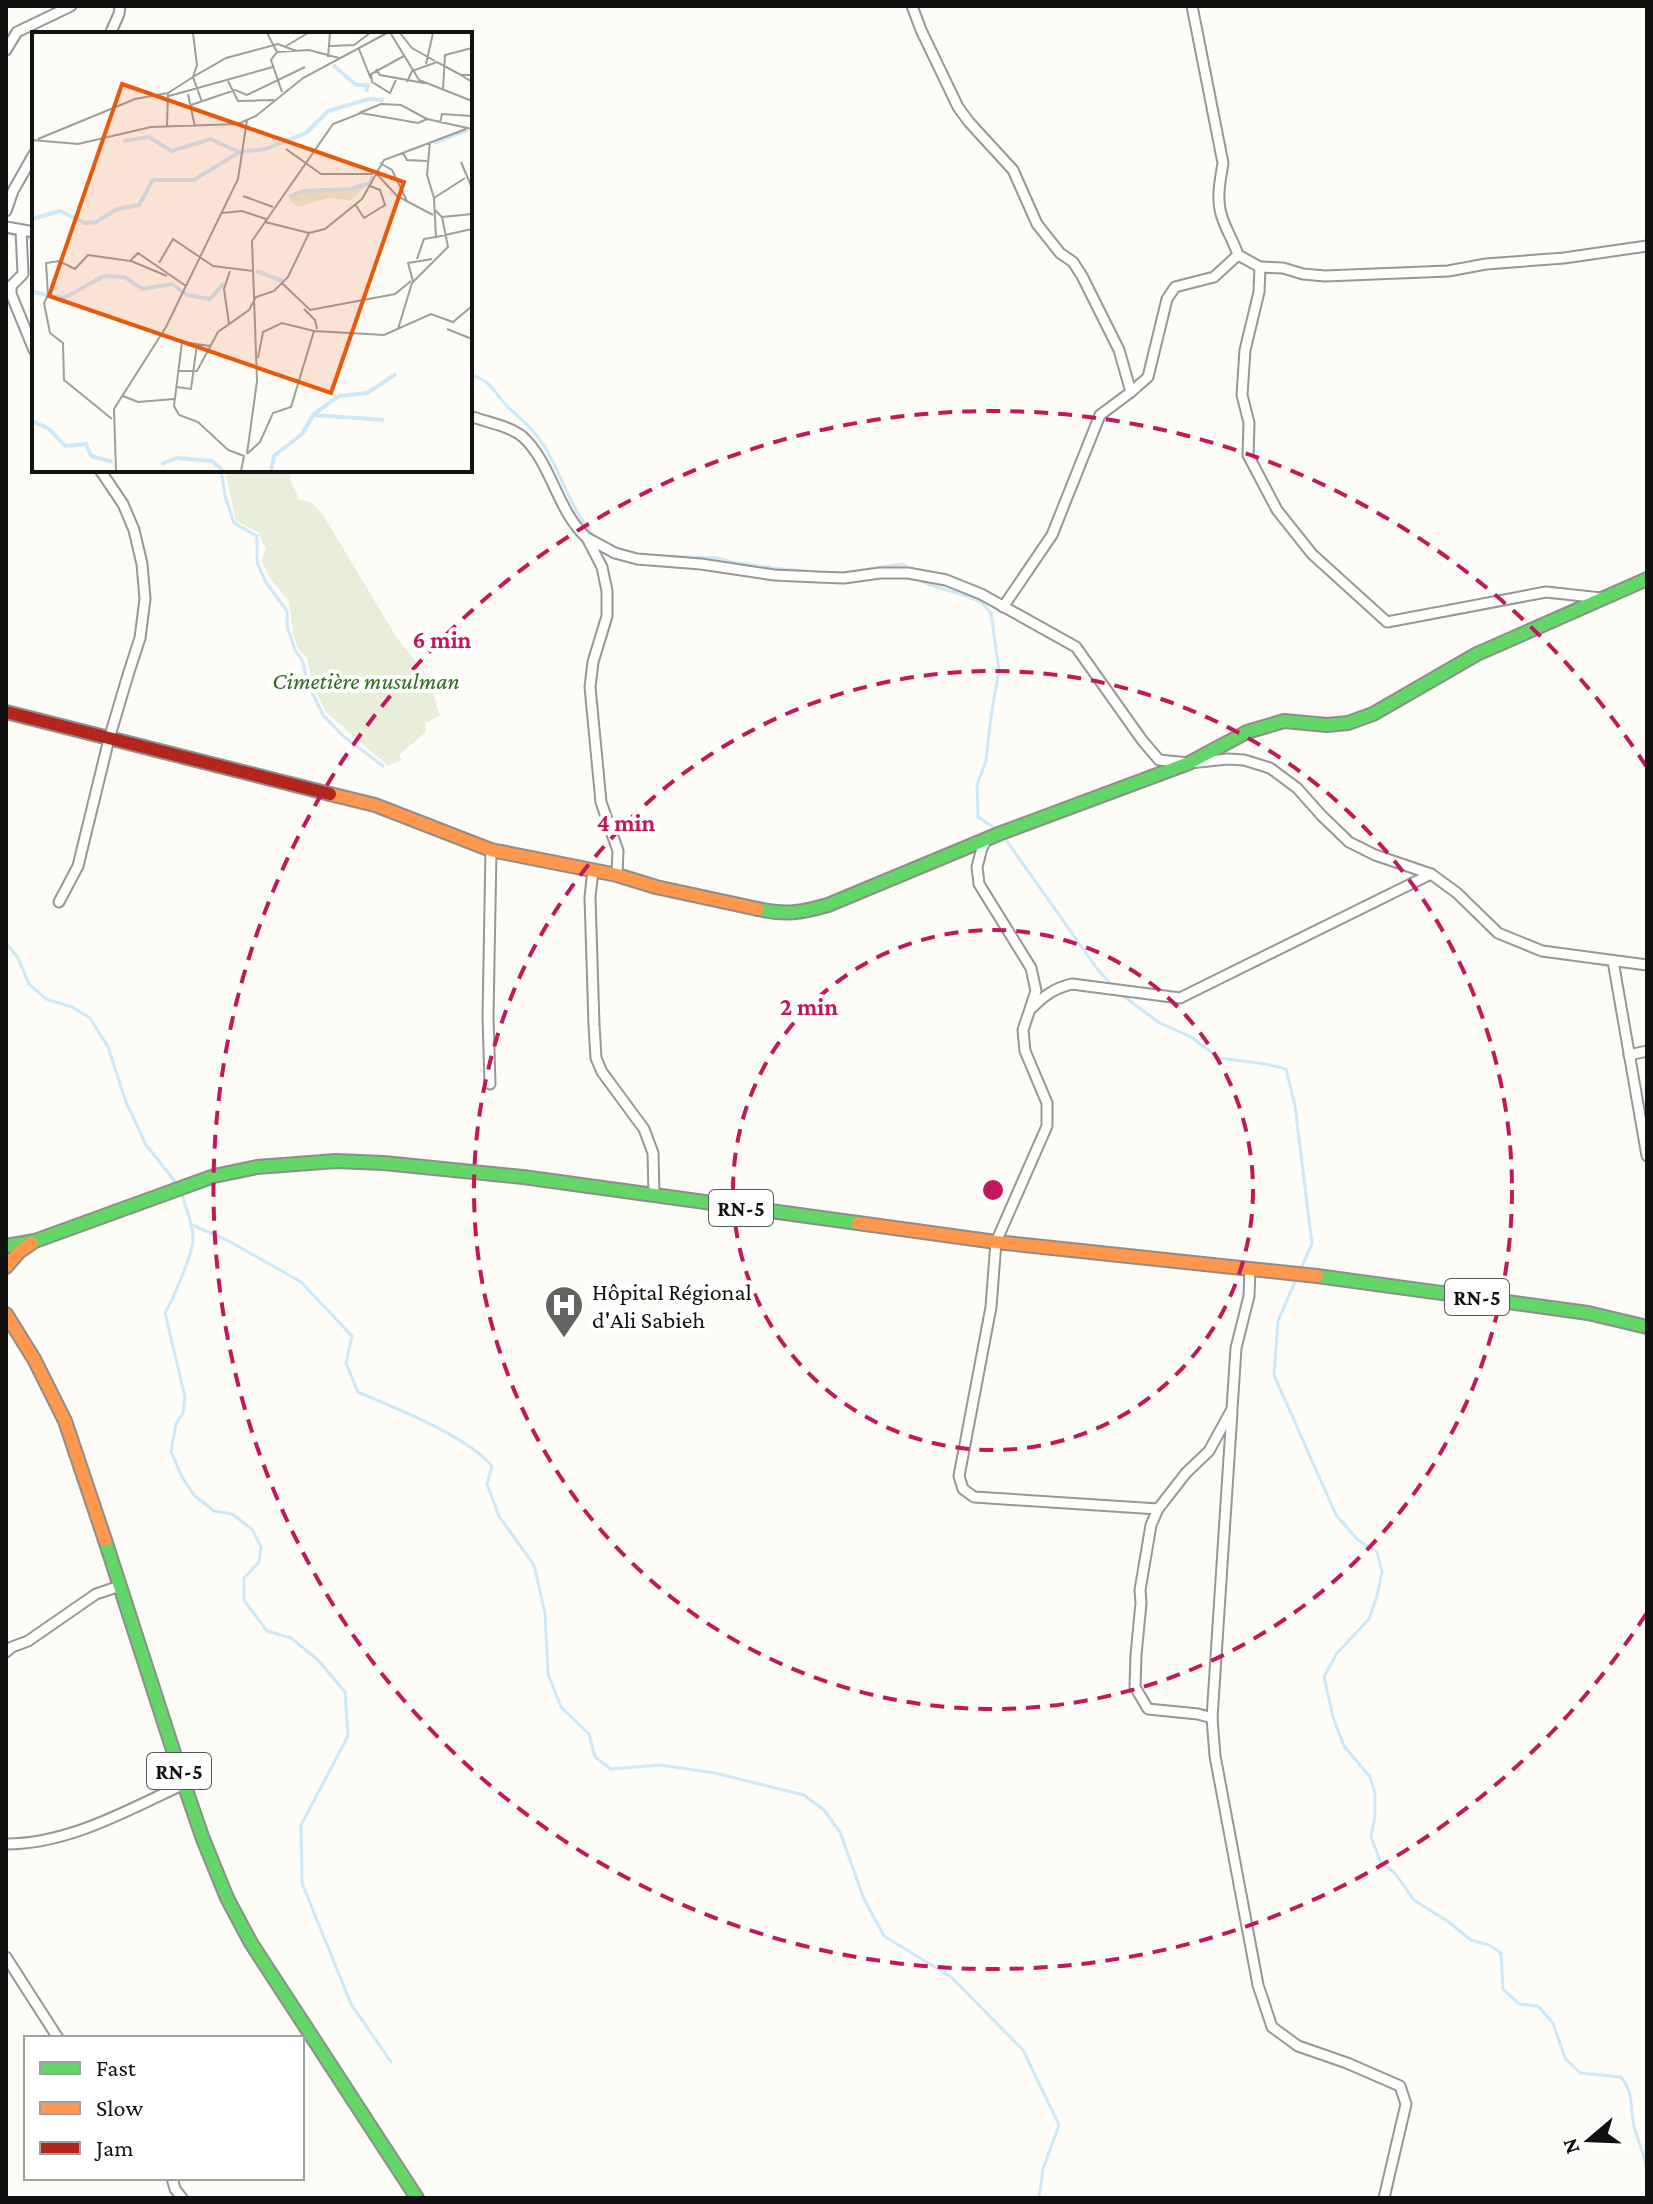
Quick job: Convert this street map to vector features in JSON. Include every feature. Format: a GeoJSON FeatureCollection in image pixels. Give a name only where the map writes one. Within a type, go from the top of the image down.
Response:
{"type":"FeatureCollection","features":[{"type":"Feature","properties":{"kind":"main road"},"geometry":{"type":"LineString","coordinates":[[6,712],[375,805],[491,850],[617,875],[656,887],[782,914],[799,913],[828,905],[1073,805],[1189,763],[1247,732],[1284,721],[1338,724],[1373,714],[1458,664],[1647,579]]}},
{"type":"Feature","properties":{"kind":"main road","name":"RN-5"},"geometry":{"type":"LineString","coordinates":[[6,1246],[35,1241],[214,1176],[257,1167],[336,1161],[384,1163],[523,1177],[996,1242],[1292,1273],[1588,1313],[1647,1327]]}},
{"type":"Feature","properties":{"kind":"main road","name":"RN-5"},"geometry":{"type":"LineString","coordinates":[[6,1267],[19,1252],[35,1241]]}},
{"type":"Feature","properties":{"kind":"main road","name":"RN-5"},"geometry":{"type":"LineString","coordinates":[[6,1314],[39,1363],[72,1438],[184,1784],[227,1898],[251,1943],[417,2198]]}},
{"type":"Feature","properties":{"kind":"street"},"geometry":{"type":"LineString","coordinates":[[6,50],[17,32],[71,6]]}},
{"type":"Feature","properties":{"kind":"street"},"geometry":{"type":"LineString","coordinates":[[111,32],[120,6]]}},
{"type":"Feature","properties":{"kind":"street"},"geometry":{"type":"LineString","coordinates":[[912,6],[958,107],[1013,170],[1037,224],[1082,276],[1119,350],[1131,392]]}},
{"type":"Feature","properties":{"kind":"street"},"geometry":{"type":"LineString","coordinates":[[1192,6],[1223,163],[1219,189],[1221,216],[1238,255],[1260,267],[1325,276],[1448,271],[1647,246]]}},
{"type":"Feature","properties":{"kind":"street"},"geometry":{"type":"LineString","coordinates":[[6,211],[13,191],[32,158]]}},
{"type":"Feature","properties":{"kind":"street"},"geometry":{"type":"LineString","coordinates":[[6,227],[32,232]]}},
{"type":"Feature","properties":{"kind":"street"},"geometry":{"type":"LineString","coordinates":[[21,230],[23,274],[11,286],[11,294],[32,345]]}},
{"type":"Feature","properties":{"kind":"street"},"geometry":{"type":"LineString","coordinates":[[1003,607],[1052,535],[1100,415],[1148,377],[1167,299],[1175,287],[1214,277],[1238,255]]}},
{"type":"Feature","properties":{"kind":"street"},"geometry":{"type":"LineString","coordinates":[[1260,267],[1259,292],[1245,350],[1242,395],[1249,423],[1248,455],[1277,510],[1312,554],[1387,622],[1546,592],[1601,598]]}},
{"type":"Feature","properties":{"kind":"street"},"geometry":{"type":"LineString","coordinates":[[472,417],[524,438],[602,567],[607,591],[607,616],[593,662],[590,687],[601,802],[618,851],[617,875]]}},
{"type":"Feature","properties":{"kind":"street"},"geometry":{"type":"LineString","coordinates":[[59,902],[78,866],[109,739],[140,638],[145,599],[142,564],[134,530],[123,504],[101,472]]}},
{"type":"Feature","properties":{"kind":"street"},"geometry":{"type":"LineString","coordinates":[[587,538],[615,553],[637,559],[701,564],[774,575],[844,578],[908,573],[946,580],[981,594],[1076,647],[1159,760],[1189,763],[1244,760],[1270,768],[1297,788],[1349,842],[1375,855],[1431,874],[1457,893],[1498,933],[1542,951],[1647,965]]}},
{"type":"Feature","properties":{"kind":"street"},"geometry":{"type":"LineString","coordinates":[[987,839],[977,867],[979,884],[1031,968],[1036,991],[1023,1030],[1025,1051],[1047,1103],[1047,1126],[996,1242],[991,1307],[959,1476],[963,1489],[974,1497],[1158,1509]]}},
{"type":"Feature","properties":{"kind":"street"},"geometry":{"type":"LineString","coordinates":[[490,1084],[491,850]]}},
{"type":"Feature","properties":{"kind":"street"},"geometry":{"type":"LineString","coordinates":[[593,870],[590,897],[596,1058],[602,1072],[644,1129],[653,1153],[654,1195]]}},
{"type":"Feature","properties":{"kind":"street"},"geometry":{"type":"LineString","coordinates":[[1030,1010],[1057,987],[1072,984],[1180,998],[1431,874]]}},
{"type":"Feature","properties":{"kind":"street"},"geometry":{"type":"LineString","coordinates":[[1613,961],[1647,1156]]}},
{"type":"Feature","properties":{"kind":"street"},"geometry":{"type":"LineString","coordinates":[[1629,1055],[1647,1051]]}},
{"type":"Feature","properties":{"kind":"street"},"geometry":{"type":"LineString","coordinates":[[1250,1269],[1249,1296],[1236,1348],[1212,1718],[1215,1756],[1258,1985],[1272,2027],[1298,2046],[1400,2086],[1406,2104],[1384,2198]]}},
{"type":"Feature","properties":{"kind":"street"},"geometry":{"type":"LineString","coordinates":[[1212,1718],[1148,1709],[1135,1687],[1140,1590],[1151,1525],[1158,1509],[1186,1473],[1209,1451],[1232,1409]]}},
{"type":"Feature","properties":{"kind":"street"},"geometry":{"type":"LineString","coordinates":[[6,1652],[28,1641],[96,1594],[120,1586]]}},
{"type":"Feature","properties":{"kind":"street"},"geometry":{"type":"LineString","coordinates":[[6,1844],[24,1844],[68,1834],[184,1784]]}},
{"type":"Feature","properties":{"kind":"street"},"geometry":{"type":"LineString","coordinates":[[6,1957],[57,2036]]}},
{"type":"Feature","properties":{"kind":"street"},"geometry":{"type":"LineString","coordinates":[[173,2180],[182,2198]]}},
{"type":"Feature","properties":{"kind":"green space","name":"Cimetière musulman"},"geometry":{"type":"Polygon","coordinates":[[[225,472],[292,472],[290,479],[299,499],[313,503],[325,518],[397,638],[429,679],[440,716],[425,723],[426,732],[399,755],[401,760],[388,766],[326,712],[315,689],[306,657],[298,649],[289,601],[272,581],[261,560],[266,549],[258,532],[236,521],[225,472]]]}},
{"type":"Feature","properties":{"kind":"waterway"},"geometry":{"type":"LineString","coordinates":[[6,233],[32,240]]}},
{"type":"Feature","properties":{"kind":"waterway"},"geometry":{"type":"LineString","coordinates":[[472,376],[487,383],[541,441],[581,518],[597,539]]}},
{"type":"Feature","properties":{"kind":"waterway"},"geometry":{"type":"LineString","coordinates":[[221,472],[234,523],[257,536],[257,562],[265,581],[287,611],[287,626],[295,650],[303,662],[307,682],[323,715],[343,736],[383,766]]}},
{"type":"Feature","properties":{"kind":"waterway"},"geometry":{"type":"LineString","coordinates":[[615,548],[641,555],[718,558],[773,568],[835,574],[903,564],[909,570]]}},
{"type":"Feature","properties":{"kind":"waterway"},"geometry":{"type":"LineString","coordinates":[[917,579],[981,602],[991,613],[999,670],[986,761],[977,785],[978,817],[996,829]]}},
{"type":"Feature","properties":{"kind":"waterway"},"geometry":{"type":"LineString","coordinates":[[1004,837],[1098,970],[1113,986]]}},
{"type":"Feature","properties":{"kind":"waterway"},"geometry":{"type":"LineString","coordinates":[[6,943],[18,958],[29,984],[46,999],[72,1007],[90,1018],[108,1047],[126,1102],[146,1145],[178,1185]]}},
{"type":"Feature","properties":{"kind":"waterway"},"geometry":{"type":"LineString","coordinates":[[1118,992],[1158,1022],[1191,1037],[1219,1058],[1286,1069],[1295,1106],[1312,1244],[1301,1268]]}},
{"type":"Feature","properties":{"kind":"waterway"},"geometry":{"type":"LineString","coordinates":[[181,1191],[191,1222],[193,1241],[186,1266],[165,1313],[185,1397],[171,1451],[194,1495],[214,1511],[232,1514],[252,1529],[261,1547],[259,1562],[244,1578],[244,1600],[267,1631],[291,1638],[318,1660],[345,1692],[348,1736],[301,1825],[302,1883],[351,2004],[391,2062]]}},
{"type":"Feature","properties":{"kind":"waterway"},"geometry":{"type":"LineString","coordinates":[[190,1224],[227,1240],[301,1282],[352,1336],[346,1363],[358,1392],[448,1434],[466,1444],[492,1466],[487,1484],[499,1516],[534,1565],[545,1613],[548,1674],[561,1707],[589,1734],[595,1757],[611,1769],[660,1765],[715,1773],[804,1795],[824,1810],[840,1832],[864,1899],[884,1936],[951,1977],[1023,2050],[1059,2125],[1043,2169],[1039,2198]]}},
{"type":"Feature","properties":{"kind":"waterway"},"geometry":{"type":"LineString","coordinates":[[1296,1279],[1278,1321],[1274,1375],[1336,1515],[1358,1540],[1377,1552],[1382,1572],[1369,1619],[1337,1653],[1324,1677],[1333,1717],[1344,1746],[1370,1777],[1375,1793],[1371,1837],[1381,1863],[1394,1872],[1414,1900],[1471,1940],[1489,1945],[1501,1953],[1503,1989],[1519,2004],[1538,2006],[1553,2023],[1565,2058],[1580,2073],[1621,2077],[1630,2095],[1634,2126],[1647,2170]]}},
{"type":"Feature","properties":{"kind":"traffic: fast"},"geometry":{"type":"LineString","coordinates":[[758,909],[793,912],[828,905],[1001,833],[1189,763],[1247,732],[1284,721],[1327,725],[1348,723],[1373,714],[1477,654],[1647,579]]}},
{"type":"Feature","properties":{"kind":"traffic: fast"},"geometry":{"type":"LineString","coordinates":[[6,1246],[35,1241],[214,1176],[257,1167],[336,1161],[523,1177],[858,1223]]}},
{"type":"Feature","properties":{"kind":"traffic: fast"},"geometry":{"type":"LineString","coordinates":[[1317,1276],[1588,1313],[1647,1327]]}},
{"type":"Feature","properties":{"kind":"traffic: fast"},"geometry":{"type":"LineString","coordinates":[[105,1540],[184,1784],[227,1898],[251,1943],[417,2198]]}},
{"type":"Feature","properties":{"kind":"traffic: slow"},"geometry":{"type":"LineString","coordinates":[[330,794],[375,805],[491,850],[617,875],[656,887],[758,909]]}},
{"type":"Feature","properties":{"kind":"traffic: slow"},"geometry":{"type":"LineString","coordinates":[[858,1223],[996,1242],[1317,1276]]}},
{"type":"Feature","properties":{"kind":"traffic: slow"},"geometry":{"type":"LineString","coordinates":[[6,1267],[32,1243]]}},
{"type":"Feature","properties":{"kind":"traffic: slow"},"geometry":{"type":"LineString","coordinates":[[6,1314],[34,1359],[65,1421],[105,1540]]}},
{"type":"Feature","properties":{"kind":"traffic: jam"},"geometry":{"type":"LineString","coordinates":[[6,712],[330,794]]}},
{"type":"Feature","properties":{"kind":"place","name":"Hôpital Régional d'Ali Sabieh"},"geometry":{"type":"Point","coordinates":[564,1339]}}]}
